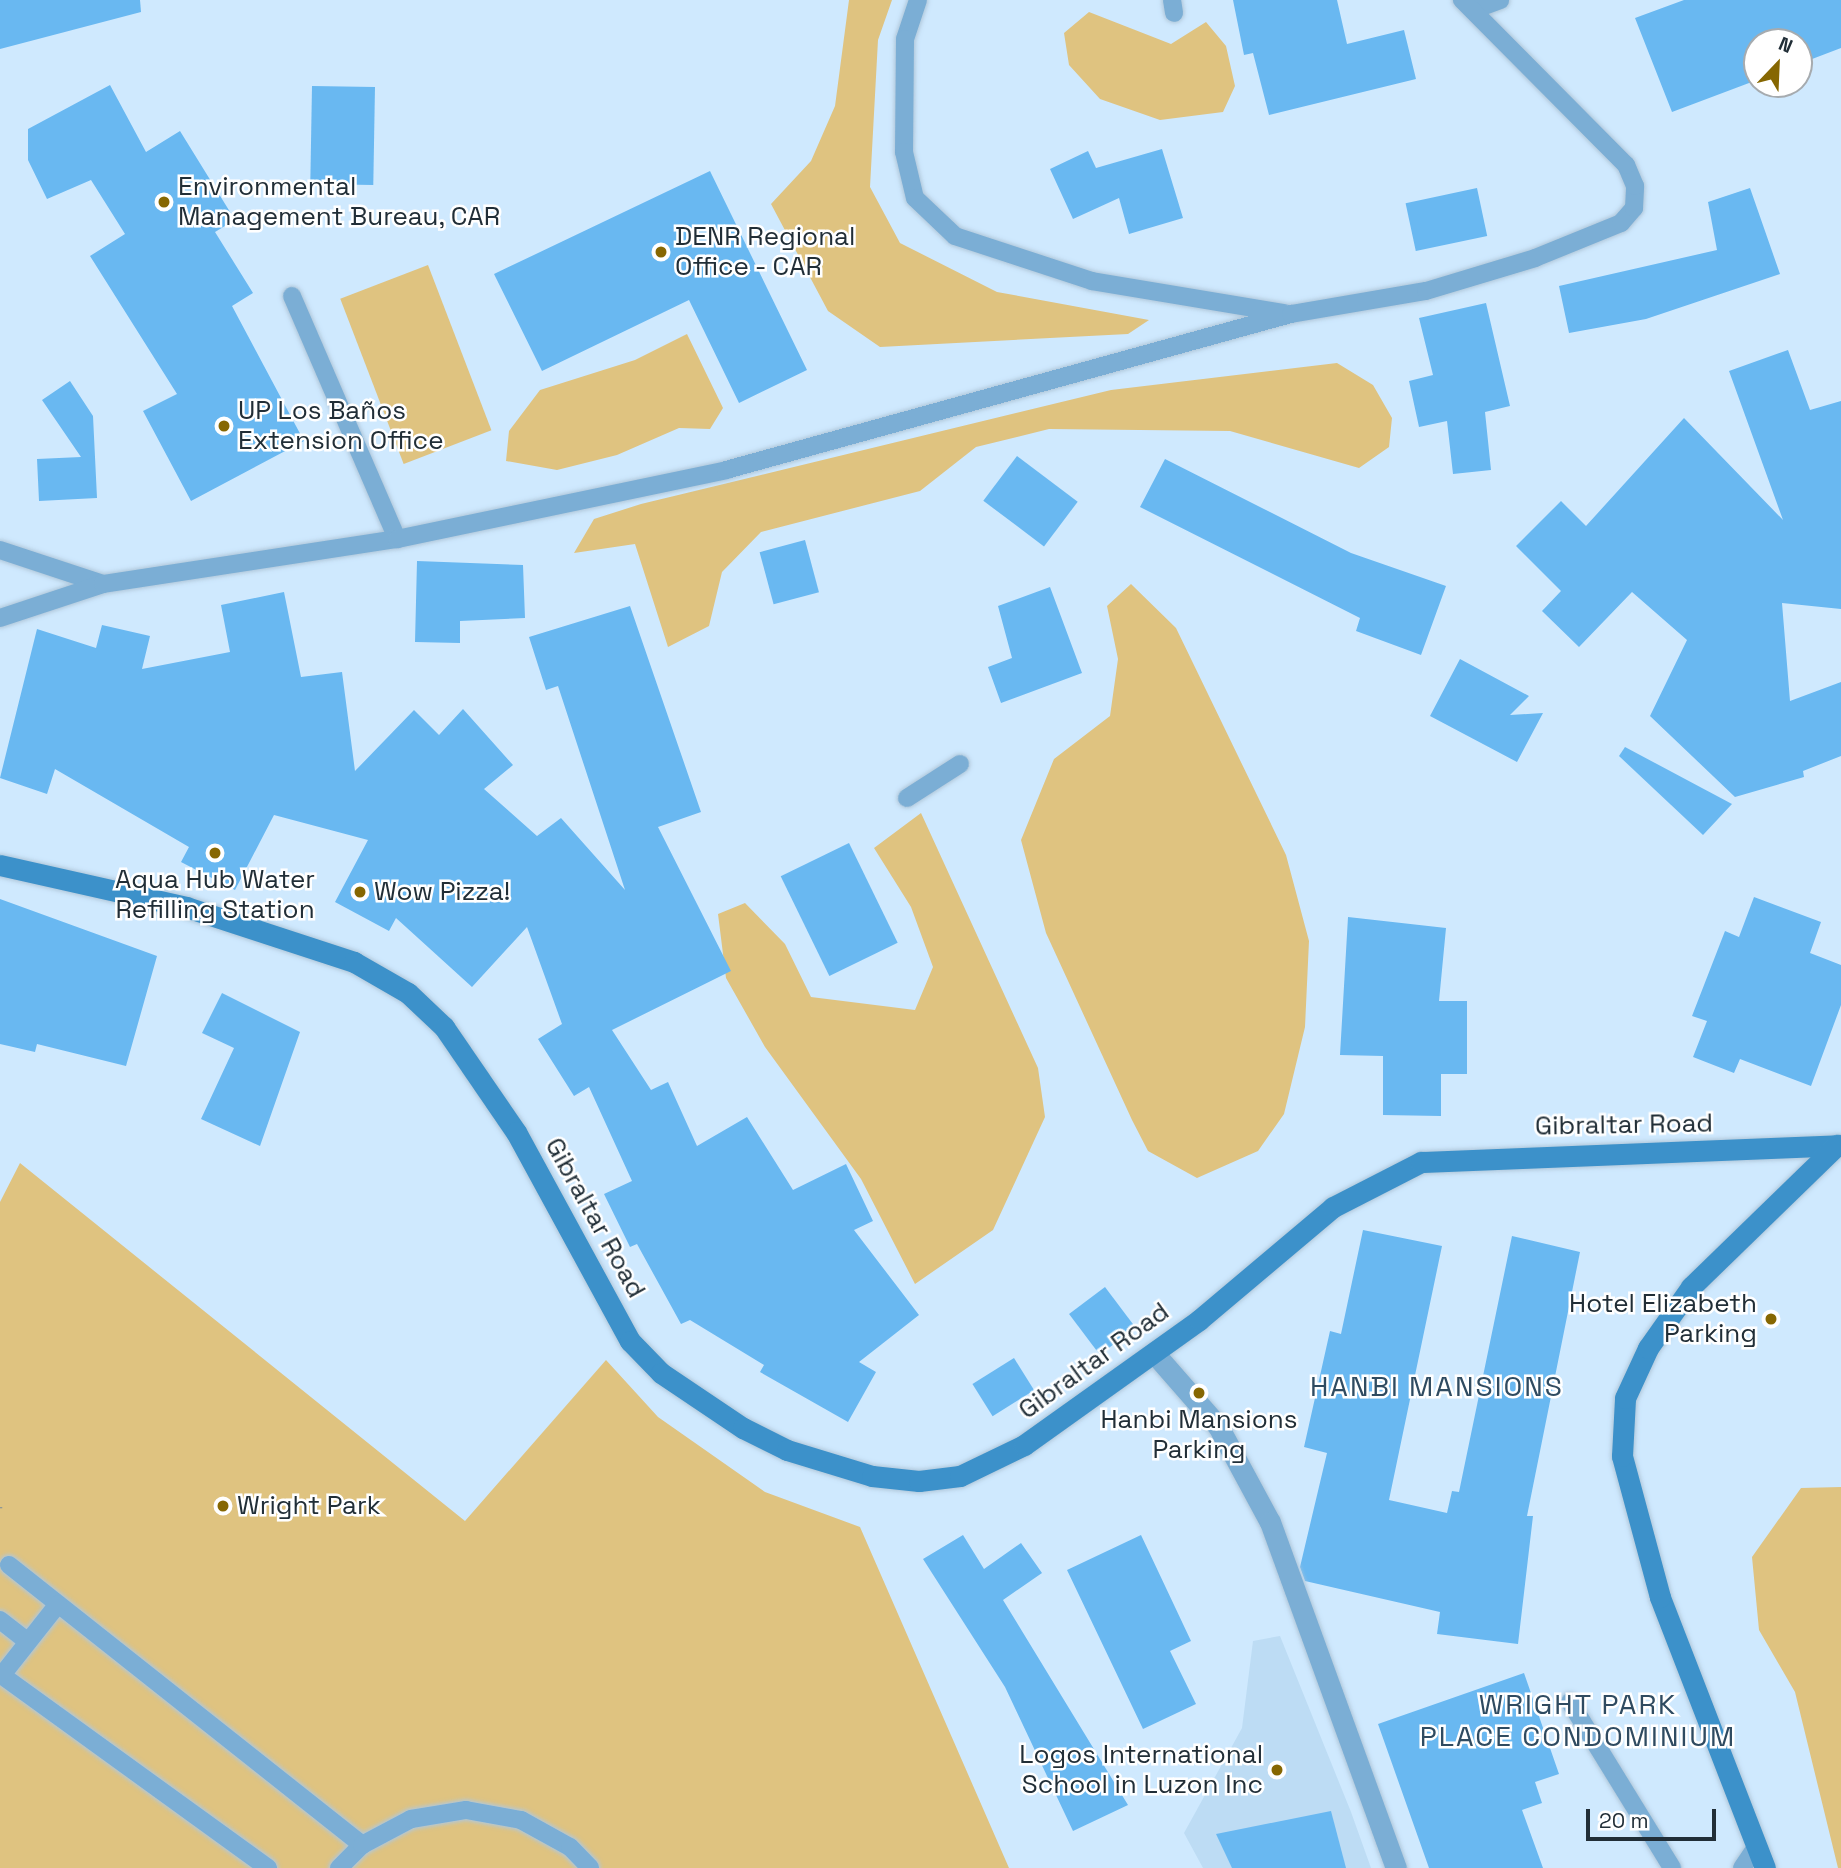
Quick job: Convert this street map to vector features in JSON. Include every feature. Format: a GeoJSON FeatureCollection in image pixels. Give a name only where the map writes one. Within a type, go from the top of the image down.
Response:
{"type":"FeatureCollection","features":[{"type":"Feature","properties":{"kind":"street","name":"Gibraltar Road"},"geometry":{"type":"LineString","coordinates":[[0,865],[198,911],[354,962],[408,993],[444,1027],[516,1132],[630,1341],[699,1401],[788,1450],[872,1476],[919,1481],[960,1476],[1063,1422],[1154,1353],[1323,1214],[1421,1162],[1839,1145]]}},
{"type":"Feature","properties":{"kind":"street"},"geometry":{"type":"LineString","coordinates":[[1765,1868],[1660,1597],[1622,1456],[1625,1398],[1648,1348],[1690,1287],[1839,1145]]}},
{"type":"Feature","properties":{"kind":"street"},"geometry":{"type":"LineString","coordinates":[[1154,1353],[1217,1426],[1270,1522],[1396,1868]]}},
{"type":"Feature","properties":{"kind":"lane"},"geometry":{"type":"LineString","coordinates":[[918,0],[905,39],[904,152],[915,198],[956,236],[1092,281],[1291,314]]}},
{"type":"Feature","properties":{"kind":"lane"},"geometry":{"type":"LineString","coordinates":[[1467,5],[1500,0]]}},
{"type":"Feature","properties":{"kind":"lane"},"geometry":{"type":"LineString","coordinates":[[0,618],[103,584],[397,539],[726,470],[1291,314],[1426,291],[1535,258],[1621,223],[1633,208],[1635,186],[1626,165],[1467,5]]}},
{"type":"Feature","properties":{"kind":"lane"},"geometry":{"type":"LineString","coordinates":[[292,296],[397,539]]}},
{"type":"Feature","properties":{"kind":"lane"},"geometry":{"type":"LineString","coordinates":[[0,550],[103,584]]}},
{"type":"Feature","properties":{"kind":"lane"},"geometry":{"type":"LineString","coordinates":[[907,798],[960,764]]}},
{"type":"Feature","properties":{"kind":"lane"},"geometry":{"type":"LineString","coordinates":[[9,1565],[362,1845]]}},
{"type":"Feature","properties":{"kind":"lane"},"geometry":{"type":"LineString","coordinates":[[58,1604],[1,1675],[268,1868]]}},
{"type":"Feature","properties":{"kind":"lane"},"geometry":{"type":"LineString","coordinates":[[0,1620],[27,1642]]}},
{"type":"Feature","properties":{"kind":"lane"},"geometry":{"type":"LineString","coordinates":[[1570,1702],[1672,1868]]}},
{"type":"Feature","properties":{"kind":"lane"},"geometry":{"type":"LineString","coordinates":[[339,1868],[362,1845],[411,1819],[466,1811],[521,1820],[570,1847],[590,1868]]}},
{"type":"Feature","properties":{"kind":"lane"},"geometry":{"type":"LineString","coordinates":[[1742,1868],[1756,1847]]}},
{"type":"Feature","properties":{"kind":"shaded area"},"geometry":{"type":"Polygon","coordinates":[[[849,0],[892,0],[878,40],[870,187],[900,243],[997,292],[1149,320],[1128,334],[880,347],[828,311],[771,204],[811,161],[835,106],[849,0]]]}},
{"type":"Feature","properties":{"kind":"shaded area"},"geometry":{"type":"Polygon","coordinates":[[[1089,12],[1171,44],[1206,22],[1226,46],[1235,86],[1223,112],[1160,120],[1100,99],[1069,65],[1064,33],[1089,12]]]}},
{"type":"Feature","properties":{"kind":"shaded area"},"geometry":{"type":"Polygon","coordinates":[[[428,265],[491,430],[404,464],[340,299],[428,265]]]}},
{"type":"Feature","properties":{"kind":"shaded area"},"geometry":{"type":"Polygon","coordinates":[[[687,334],[723,408],[710,429],[679,428],[617,455],[557,470],[506,461],[509,431],[540,390],[635,360],[687,334]]]}},
{"type":"Feature","properties":{"kind":"shaded area"},"geometry":{"type":"Polygon","coordinates":[[[1337,363],[1373,385],[1392,418],[1389,447],[1359,468],[1230,431],[1049,429],[976,447],[920,491],[761,532],[722,572],[709,626],[668,647],[635,544],[574,553],[594,519],[641,504],[1111,390],[1337,363]]]}},
{"type":"Feature","properties":{"kind":"shaded area"},"geometry":{"type":"Polygon","coordinates":[[[1131,584],[1176,628],[1286,855],[1309,941],[1305,1027],[1284,1114],[1258,1151],[1197,1178],[1148,1151],[1046,933],[1021,840],[1054,759],[1110,716],[1118,659],[1107,606],[1131,584]]]}},
{"type":"Feature","properties":{"kind":"shaded area"},"geometry":{"type":"Polygon","coordinates":[[[921,813],[1038,1068],[1045,1117],[993,1230],[915,1284],[861,1179],[765,1047],[726,978],[718,914],[745,903],[785,944],[811,997],[915,1010],[933,967],[911,907],[874,848],[921,813]]]}},
{"type":"Feature","properties":{"kind":"shaded area","name":"Wright Park"},"geometry":{"type":"Polygon","coordinates":[[[20,1163],[465,1521],[606,1360],[658,1417],[765,1492],[860,1527],[1009,1868],[0,1868],[0,1202],[20,1163]]]}},
{"type":"Feature","properties":{"kind":"shaded area"},"geometry":{"type":"Polygon","coordinates":[[[1841,1487],[1841,1868],[1838,1868],[1795,1692],[1759,1630],[1752,1557],[1801,1488],[1841,1487]]]}},
{"type":"Feature","properties":{"kind":"shaded area","name":"Logos International School in Luzon Inc"},"geometry":{"type":"Polygon","coordinates":[[[1280,1636],[1371,1868],[1203,1868],[1184,1833],[1242,1728],[1253,1641],[1280,1636]]]}},
{"type":"Feature","properties":{"kind":"building"},"geometry":{"type":"Polygon","coordinates":[[[0,0],[140,0],[141,12],[0,49],[0,0]]]}},
{"type":"Feature","properties":{"kind":"building"},"geometry":{"type":"Polygon","coordinates":[[[1233,0],[1337,0],[1347,44],[1404,30],[1416,79],[1269,115],[1253,53],[1244,55],[1233,0]]]}},
{"type":"Feature","properties":{"kind":"building"},"geometry":{"type":"Polygon","coordinates":[[[1684,0],[1841,0],[1841,48],[1813,59],[1813,28],[1743,28],[1743,85],[1672,112],[1635,18],[1684,0]]]}},
{"type":"Feature","properties":{"kind":"building"},"geometry":{"type":"Polygon","coordinates":[[[110,85],[146,152],[180,131],[235,220],[215,232],[253,293],[232,306],[304,441],[191,501],[143,411],[177,394],[90,256],[125,234],[91,180],[47,199],[28,160],[28,129],[110,85]]]}},
{"type":"Feature","properties":{"kind":"building"},"geometry":{"type":"Polygon","coordinates":[[[312,86],[375,87],[373,185],[310,184],[312,86]]]}},
{"type":"Feature","properties":{"kind":"building"},"geometry":{"type":"Polygon","coordinates":[[[1162,149],[1183,218],[1129,234],[1119,198],[1073,219],[1050,169],[1088,151],[1096,168],[1162,149]]]}},
{"type":"Feature","properties":{"kind":"building"},"geometry":{"type":"Polygon","coordinates":[[[710,171],[807,370],[739,403],[689,300],[542,371],[494,274],[710,171]]]}},
{"type":"Feature","properties":{"kind":"building"},"geometry":{"type":"Polygon","coordinates":[[[1477,188],[1487,236],[1416,251],[1406,203],[1477,188]]]}},
{"type":"Feature","properties":{"kind":"building"},"geometry":{"type":"Polygon","coordinates":[[[1750,188],[1780,274],[1646,319],[1569,333],[1559,286],[1717,250],[1708,202],[1750,188]]]}},
{"type":"Feature","properties":{"kind":"building"},"geometry":{"type":"Polygon","coordinates":[[[1486,303],[1510,406],[1485,412],[1491,470],[1453,474],[1447,421],[1419,427],[1409,381],[1433,375],[1419,318],[1486,303]]]}},
{"type":"Feature","properties":{"kind":"building"},"geometry":{"type":"Polygon","coordinates":[[[1788,350],[1810,410],[1841,401],[1841,609],[1782,603],[1790,701],[1841,682],[1841,756],[1803,771],[1804,777],[1735,797],[1650,716],[1687,640],[1632,592],[1579,647],[1542,611],[1561,591],[1516,546],[1561,501],[1586,526],[1684,418],[1783,520],[1729,371],[1788,350]]]}},
{"type":"Feature","properties":{"kind":"building"},"geometry":{"type":"Polygon","coordinates":[[[70,381],[93,416],[97,498],[39,501],[37,459],[81,457],[42,400],[70,381]]]}},
{"type":"Feature","properties":{"kind":"building"},"geometry":{"type":"Polygon","coordinates":[[[1017,456],[1078,502],[1044,546],[983,501],[1017,456]]]}},
{"type":"Feature","properties":{"kind":"building"},"geometry":{"type":"Polygon","coordinates":[[[1165,459],[1351,553],[1446,586],[1421,655],[1356,631],[1360,618],[1140,507],[1165,459]]]}},
{"type":"Feature","properties":{"kind":"building"},"geometry":{"type":"Polygon","coordinates":[[[805,540],[819,592],[774,604],[760,552],[805,540]]]}},
{"type":"Feature","properties":{"kind":"building"},"geometry":{"type":"Polygon","coordinates":[[[417,561],[523,565],[525,618],[460,621],[460,643],[415,642],[417,561]]]}},
{"type":"Feature","properties":{"kind":"building"},"geometry":{"type":"Polygon","coordinates":[[[1050,587],[1082,673],[1001,703],[988,667],[1012,658],[998,606],[1050,587]]]}},
{"type":"Feature","properties":{"kind":"building"},"geometry":{"type":"Polygon","coordinates":[[[284,592],[301,677],[342,672],[355,771],[414,710],[439,735],[463,709],[513,765],[484,789],[537,836],[561,818],[625,890],[558,686],[546,690],[529,637],[630,606],[701,812],[658,827],[731,971],[612,1030],[651,1090],[668,1082],[697,1146],[747,1117],[793,1190],[846,1164],[873,1221],[854,1230],[919,1315],[859,1362],[876,1372],[848,1422],[760,1372],[764,1365],[690,1320],[681,1324],[637,1244],[630,1247],[604,1194],[632,1181],[589,1087],[574,1096],[538,1039],[562,1024],[527,927],[472,987],[396,918],[389,931],[335,902],[368,840],[274,815],[235,890],[181,862],[189,847],[55,769],[47,794],[0,778],[37,629],[96,648],[102,625],[150,636],[142,669],[230,652],[221,605],[284,592]]]}},
{"type":"Feature","properties":{"kind":"building"},"geometry":{"type":"Polygon","coordinates":[[[1460,659],[1529,696],[1510,715],[1543,713],[1517,762],[1430,716],[1460,659]]]}},
{"type":"Feature","properties":{"kind":"building"},"geometry":{"type":"Polygon","coordinates":[[[1625,747],[1732,804],[1703,835],[1619,756],[1625,747]]]}},
{"type":"Feature","properties":{"kind":"building"},"geometry":{"type":"Polygon","coordinates":[[[849,843],[898,943],[829,976],[781,876],[849,843]]]}},
{"type":"Feature","properties":{"kind":"building"},"geometry":{"type":"Polygon","coordinates":[[[1754,897],[1821,922],[1810,953],[1841,965],[1841,1005],[1811,1086],[1740,1059],[1734,1073],[1693,1057],[1707,1021],[1692,1016],[1725,931],[1739,937],[1754,897]]]}},
{"type":"Feature","properties":{"kind":"building"},"geometry":{"type":"Polygon","coordinates":[[[0,899],[157,956],[126,1066],[37,1044],[35,1052],[0,1044],[0,899]]]}},
{"type":"Feature","properties":{"kind":"building"},"geometry":{"type":"Polygon","coordinates":[[[1348,917],[1446,928],[1439,1001],[1467,1001],[1467,1074],[1441,1074],[1441,1116],[1383,1115],[1383,1056],[1340,1055],[1348,917]]]}},
{"type":"Feature","properties":{"kind":"building"},"geometry":{"type":"Polygon","coordinates":[[[222,993],[300,1032],[260,1146],[201,1119],[234,1048],[202,1033],[222,993]]]}},
{"type":"Feature","properties":{"kind":"building"},"geometry":{"type":"Polygon","coordinates":[[[1363,1230],[1442,1246],[1389,1500],[1447,1513],[1452,1491],[1459,1492],[1512,1236],[1580,1252],[1527,1516],[1533,1516],[1518,1644],[1437,1634],[1440,1612],[1305,1581],[1300,1567],[1327,1453],[1304,1447],[1330,1331],[1341,1334],[1363,1230]]]}},
{"type":"Feature","properties":{"kind":"building"},"geometry":{"type":"Polygon","coordinates":[[[1105,1287],[1136,1328],[1100,1355],[1069,1314],[1105,1287]]]}},
{"type":"Feature","properties":{"kind":"building"},"geometry":{"type":"Polygon","coordinates":[[[1014,1358],[1034,1390],[993,1416],[972,1384],[1014,1358]]]}},
{"type":"Feature","properties":{"kind":"building"},"geometry":{"type":"Polygon","coordinates":[[[963,1535],[984,1569],[1021,1543],[1042,1573],[1003,1600],[1128,1805],[1073,1831],[1005,1687],[923,1559],[963,1535]]]}},
{"type":"Feature","properties":{"kind":"building"},"geometry":{"type":"Polygon","coordinates":[[[1141,1535],[1191,1641],[1170,1651],[1196,1704],[1143,1729],[1067,1570],[1141,1535]]]}},
{"type":"Feature","properties":{"kind":"building"},"geometry":{"type":"Polygon","coordinates":[[[1524,1673],[1559,1774],[1535,1782],[1542,1803],[1522,1810],[1543,1868],[1429,1868],[1378,1724],[1524,1673]]]}},
{"type":"Feature","properties":{"kind":"building"},"geometry":{"type":"Polygon","coordinates":[[[1331,1811],[1346,1868],[1232,1868],[1216,1834],[1331,1811]]]}},
{"type":"Feature","properties":{"kind":"place","name":"Environmental Management Bureau, CAR"},"geometry":{"type":"Point","coordinates":[164,202]}},
{"type":"Feature","properties":{"kind":"place","name":"DENR Regional Office - CAR"},"geometry":{"type":"Point","coordinates":[661,252]}},
{"type":"Feature","properties":{"kind":"place","name":"UP Los Baños Extension Office"},"geometry":{"type":"Point","coordinates":[224,426]}},
{"type":"Feature","properties":{"kind":"place","name":"Aqua Hub Water Refilling Station"},"geometry":{"type":"Point","coordinates":[215,853]}},
{"type":"Feature","properties":{"kind":"place","name":"Wow Pizza!"},"geometry":{"type":"Point","coordinates":[360,892]}},
{"type":"Feature","properties":{"kind":"place","name":"Hotel Elizabeth Parking"},"geometry":{"type":"Point","coordinates":[1771,1319]}},
{"type":"Feature","properties":{"kind":"place","name":"Hanbi Mansions Parking"},"geometry":{"type":"Point","coordinates":[1199,1393]}},
{"type":"Feature","properties":{"kind":"place","name":"Wright Park"},"geometry":{"type":"Point","coordinates":[223,1506]}},
{"type":"Feature","properties":{"kind":"place","name":"Logos International School in Luzon Inc"},"geometry":{"type":"Point","coordinates":[1277,1770]}},
{"type":"Feature","properties":{"kind":"district","name":"HANBI MANSIONS"},"geometry":{"type":"Point","coordinates":[1437,1386]}},
{"type":"Feature","properties":{"kind":"district","name":"WRIGHT PARK PLACE CONDOMINIUM"},"geometry":{"type":"Point","coordinates":[1578,1720]}}]}
